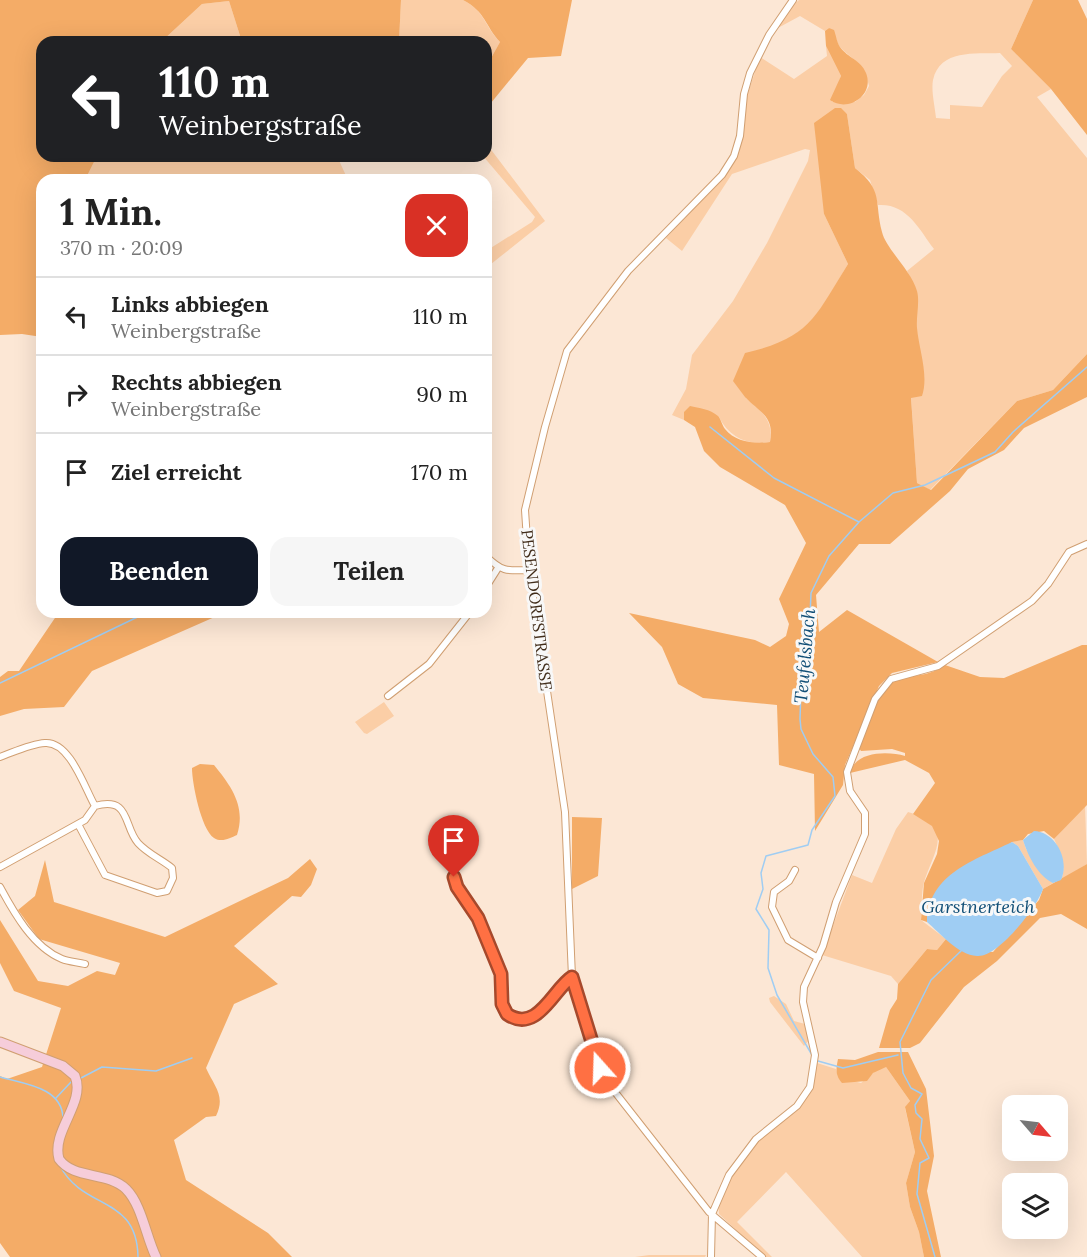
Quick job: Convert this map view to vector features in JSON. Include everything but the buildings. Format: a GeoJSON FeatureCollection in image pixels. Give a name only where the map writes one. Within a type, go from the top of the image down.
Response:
{"type":"FeatureCollection","features":[{"type":"Feature","properties":{"kind":"street","name":"PESENDORFSTRASSE"},"geometry":{"type":"LineString","coordinates":[[762,1257],[712,1214],[604,1077],[590,1040],[572,977],[565,812],[529,570],[525,510],[545,427],[567,351],[628,271],[722,175],[734,156],[740,135],[744,94],[750,74],[769,35],[793,0]]}},
{"type":"Feature","properties":{"kind":"street"},"geometry":{"type":"LineString","coordinates":[[711,1257],[712,1214],[721,1190],[746,1151],[802,1101],[810,1087],[815,1055],[803,995],[807,978],[818,958],[836,902],[865,834],[865,813],[850,790],[847,772],[880,690],[897,676],[938,666],[1021,609],[1041,593],[1069,552],[1087,544]]}},
{"type":"Feature","properties":{"kind":"street"},"geometry":{"type":"LineString","coordinates":[[492,562],[498,568],[509,571],[529,570]]}},
{"type":"Feature","properties":{"kind":"street"},"geometry":{"type":"LineString","coordinates":[[492,578],[498,568]]}},
{"type":"Feature","properties":{"kind":"street"},"geometry":{"type":"LineString","coordinates":[[388,696],[429,664],[465,618]]}},
{"type":"Feature","properties":{"kind":"street"},"geometry":{"type":"LineString","coordinates":[[0,757],[45,743],[53,745],[71,760],[95,806]]}},
{"type":"Feature","properties":{"kind":"street"},"geometry":{"type":"LineString","coordinates":[[0,867],[78,824],[88,817],[95,806],[110,804],[124,812],[137,841],[154,857],[172,868],[174,878],[167,891],[157,893],[105,874],[78,824]]}},
{"type":"Feature","properties":{"kind":"street"},"geometry":{"type":"LineString","coordinates":[[795,870],[789,881],[774,892],[771,907],[788,940],[818,958]]}},
{"type":"Feature","properties":{"kind":"street"},"geometry":{"type":"LineString","coordinates":[[454,877],[478,918],[501,974],[502,1004],[507,1014],[521,1019],[539,1011],[572,977]]}},
{"type":"Feature","properties":{"kind":"street"},"geometry":{"type":"LineString","coordinates":[[0,887],[24,926],[38,942],[63,960],[85,964]]}},
{"type":"Feature","properties":{"kind":"street"},"geometry":{"type":"LineString","coordinates":[[0,1042],[63,1066],[75,1076],[78,1089],[59,1138],[59,1159],[68,1168],[110,1179],[126,1189],[132,1198],[156,1257]]}},
{"type":"Feature","properties":{"kind":"shaded area"},"geometry":{"type":"Polygon","coordinates":[[[0,0],[401,0],[399,36],[240,36],[229,1],[202,4],[167,36],[36,36],[36,162],[94,162],[88,174],[36,174],[36,336],[0,335],[0,0]]]}},
{"type":"Feature","properties":{"kind":"shaded area"},"geometry":{"type":"Polygon","coordinates":[[[401,0],[463,0],[481,14],[500,42],[492,56],[492,36],[399,36],[401,0]]]}},
{"type":"Feature","properties":{"kind":"shaded area"},"geometry":{"type":"Polygon","coordinates":[[[463,0],[572,0],[561,56],[528,58],[492,102],[492,56],[500,42],[481,14],[463,0]]]}},
{"type":"Feature","properties":{"kind":"shaded area"},"geometry":{"type":"Polygon","coordinates":[[[799,0],[1033,0],[1011,49],[1051,89],[1037,97],[1087,158],[1087,354],[1053,390],[1017,401],[930,490],[917,483],[911,397],[917,292],[907,271],[934,249],[905,213],[888,205],[878,205],[870,180],[855,168],[847,114],[835,108],[824,214],[848,264],[816,315],[807,325],[783,342],[767,348],[746,398],[768,422],[770,442],[754,443],[740,439],[728,430],[719,417],[684,412],[684,420],[672,415],[686,389],[692,355],[733,301],[767,243],[808,161],[810,150],[805,149],[732,174],[682,251],[666,238],[723,177],[736,159],[744,129],[747,96],[760,57],[794,79],[827,56],[826,46],[841,76],[832,102],[855,102],[864,95],[869,86],[862,67],[841,48],[829,28],[825,31],[800,16],[776,29],[788,9],[799,0]],[[1000,53],[960,55],[943,63],[933,80],[936,118],[950,119],[950,105],[982,107],[1002,76],[1012,66],[1000,53]]]}},
{"type":"Feature","properties":{"kind":"shaded area"},"geometry":{"type":"Polygon","coordinates":[[[1033,0],[1078,0],[1087,19],[1087,135],[1051,89],[1011,49],[1033,0]]]}},
{"type":"Feature","properties":{"kind":"shaded area"},"geometry":{"type":"Polygon","coordinates":[[[229,1],[240,36],[167,36],[202,4],[229,1]]]}},
{"type":"Feature","properties":{"kind":"shaded area"},"geometry":{"type":"Polygon","coordinates":[[[829,28],[834,30],[840,47],[861,65],[866,73],[867,88],[858,100],[852,103],[844,104],[830,100],[841,76],[826,46],[825,31],[829,28]]]}},
{"type":"Feature","properties":{"kind":"shaded area"},"geometry":{"type":"Polygon","coordinates":[[[835,108],[841,108],[847,114],[855,168],[874,190],[884,239],[910,275],[917,291],[917,328],[923,362],[924,388],[922,396],[911,398],[917,483],[931,490],[1017,401],[1053,390],[1087,354],[1087,397],[1024,428],[1004,450],[968,469],[950,491],[890,544],[859,544],[816,595],[819,632],[847,610],[938,662],[892,673],[879,686],[845,765],[843,785],[815,831],[814,774],[779,765],[777,705],[703,698],[678,684],[662,647],[629,613],[755,640],[770,647],[786,636],[789,624],[779,599],[806,543],[785,505],[720,467],[704,451],[695,427],[684,420],[684,412],[690,406],[708,410],[718,416],[725,429],[734,437],[758,443],[770,442],[770,426],[765,415],[745,397],[733,381],[745,353],[784,340],[808,323],[848,264],[824,214],[814,123],[835,108]]]}},
{"type":"Feature","properties":{"kind":"shaded area"},"geometry":{"type":"Polygon","coordinates":[[[492,151],[545,221],[492,263],[492,247],[532,222],[535,217],[488,162],[492,162],[492,151]]]}},
{"type":"Feature","properties":{"kind":"shaded area"},"geometry":{"type":"Polygon","coordinates":[[[94,162],[340,162],[345,174],[88,174],[94,162]]]}},
{"type":"Feature","properties":{"kind":"shaded area"},"geometry":{"type":"Polygon","coordinates":[[[55,618],[212,618],[92,671],[64,707],[24,709],[0,716],[0,677],[8,671],[19,671],[55,618]]]}},
{"type":"Feature","properties":{"kind":"shaded area"},"geometry":{"type":"Polygon","coordinates":[[[1082,645],[1087,645],[1087,805],[1054,839],[1044,831],[1028,834],[1023,840],[1012,842],[927,910],[927,922],[921,920],[924,883],[937,854],[939,841],[932,826],[913,814],[935,783],[929,773],[905,760],[850,773],[858,760],[873,754],[890,753],[905,756],[905,753],[892,749],[861,751],[859,748],[868,720],[883,691],[896,680],[927,673],[945,665],[980,677],[1004,678],[1082,645]]]}},
{"type":"Feature","properties":{"kind":"shaded area"},"geometry":{"type":"Polygon","coordinates":[[[384,702],[394,716],[367,734],[364,733],[355,722],[384,702]]]}},
{"type":"Feature","properties":{"kind":"shaded area"},"geometry":{"type":"Polygon","coordinates":[[[200,764],[214,765],[236,798],[240,815],[237,835],[226,840],[214,838],[209,833],[198,805],[192,768],[200,764]]]}},
{"type":"Feature","properties":{"kind":"shaded area"},"geometry":{"type":"Polygon","coordinates":[[[1085,805],[1087,864],[1061,880],[1063,864],[1054,839],[1085,805]]]}},
{"type":"Feature","properties":{"kind":"shaded area"},"geometry":{"type":"Polygon","coordinates":[[[908,812],[923,818],[937,832],[936,850],[923,887],[921,920],[946,939],[937,950],[927,949],[898,984],[891,976],[822,955],[852,875],[872,883],[896,829],[908,812]]]}},
{"type":"Feature","properties":{"kind":"shaded area"},"geometry":{"type":"Polygon","coordinates":[[[572,817],[602,818],[598,876],[572,889],[572,817]]]}},
{"type":"Feature","properties":{"kind":"shaded area"},"geometry":{"type":"Polygon","coordinates":[[[1023,840],[1026,849],[1053,883],[1043,889],[1018,846],[1012,842],[1023,840]]]}},
{"type":"Feature","properties":{"kind":"shaded area"},"geometry":{"type":"Polygon","coordinates":[[[310,859],[317,869],[311,885],[301,897],[292,896],[234,946],[278,984],[234,1004],[206,1068],[219,1097],[220,1103],[216,1116],[206,1117],[174,1140],[186,1180],[268,1233],[292,1257],[10,1257],[0,1243],[0,1076],[7,1079],[42,1067],[61,1008],[14,991],[0,963],[0,920],[38,981],[68,986],[97,971],[115,975],[120,963],[39,939],[18,910],[35,896],[45,860],[54,902],[165,937],[288,878],[310,859]]]}},
{"type":"Feature","properties":{"kind":"shaded area"},"geometry":{"type":"Polygon","coordinates":[[[1087,864],[1087,929],[1061,914],[1040,918],[997,961],[964,987],[920,1043],[910,1048],[879,1048],[890,1010],[897,999],[898,984],[927,949],[937,950],[946,939],[962,950],[993,952],[1039,900],[1043,889],[1087,864]]]}},
{"type":"Feature","properties":{"kind":"shaded area"},"geometry":{"type":"Polygon","coordinates":[[[774,996],[786,1004],[794,1021],[805,1024],[810,1039],[804,1046],[770,1002],[769,998],[774,996]]]}},
{"type":"Feature","properties":{"kind":"shaded area"},"geometry":{"type":"Polygon","coordinates":[[[878,1052],[908,1052],[926,1089],[934,1156],[927,1191],[941,1257],[924,1257],[919,1232],[910,1207],[906,1183],[915,1152],[905,1107],[910,1101],[886,1067],[873,1073],[867,1081],[842,1083],[837,1075],[838,1059],[855,1060],[878,1052]]]}},
{"type":"Feature","properties":{"kind":"shaded area"},"geometry":{"type":"Polygon","coordinates":[[[817,1063],[836,1069],[838,1077],[861,1083],[880,1067],[886,1067],[910,1101],[905,1108],[915,1152],[906,1183],[924,1257],[862,1257],[786,1172],[737,1222],[772,1257],[765,1257],[719,1214],[718,1201],[734,1171],[757,1142],[802,1104],[812,1088],[817,1063]]]}},
{"type":"Feature","properties":{"kind":"shaded area"},"geometry":{"type":"Polygon","coordinates":[[[706,1255],[705,1257],[635,1257],[706,1255]]]}},
{"type":"Feature","properties":{"kind":"water"},"geometry":{"type":"Polygon","coordinates":[[[1034,831],[1049,836],[1059,848],[1064,864],[1061,880],[1053,883],[1048,880],[1038,871],[1031,859],[1023,840],[1034,831]]]}},
{"type":"Feature","properties":{"kind":"water","name":"Garstnerteich"},"geometry":{"type":"Polygon","coordinates":[[[1012,842],[1018,846],[1043,889],[1025,919],[1006,940],[986,954],[970,955],[950,943],[927,922],[929,906],[945,880],[956,871],[1012,842]]]}},
{"type":"Feature","properties":{"kind":"waterway","name":"Teufelsbach"},"geometry":{"type":"LineString","coordinates":[[812,1055],[777,995],[768,968],[769,930],[756,909],[763,889],[761,873],[766,856],[808,845],[812,830],[835,796],[833,777],[813,754],[801,729],[801,688],[808,664],[811,593],[829,556],[859,522],[893,493],[925,485],[995,452],[1013,432],[1087,367]]}},
{"type":"Feature","properties":{"kind":"waterway"},"geometry":{"type":"LineString","coordinates":[[710,427],[774,478],[859,522]]}},
{"type":"Feature","properties":{"kind":"waterway"},"geometry":{"type":"LineString","coordinates":[[0,683],[135,618]]}},
{"type":"Feature","properties":{"kind":"waterway","name":"Teufelsbach"},"geometry":{"type":"LineString","coordinates":[[935,1257],[917,1194],[920,1163],[929,1158],[920,1139],[922,1119],[916,1113],[915,1105],[922,1094],[911,1088],[903,1073],[900,1042],[931,980],[962,950]]}},
{"type":"Feature","properties":{"kind":"waterway","name":"Teufelsbach"},"geometry":{"type":"LineString","coordinates":[[818,1061],[843,1068],[898,1055]]}},
{"type":"Feature","properties":{"kind":"waterway"},"geometry":{"type":"LineString","coordinates":[[81,1078],[102,1067],[156,1071],[192,1058]]}},
{"type":"Feature","properties":{"kind":"waterway"},"geometry":{"type":"LineString","coordinates":[[0,1077],[40,1088],[49,1093],[61,1108],[63,1118]]}},
{"type":"Feature","properties":{"kind":"waterway"},"geometry":{"type":"LineString","coordinates":[[56,1098],[71,1082]]}},
{"type":"Feature","properties":{"kind":"waterway"},"geometry":{"type":"LineString","coordinates":[[60,1166],[70,1180],[82,1190],[108,1205],[129,1223],[135,1237],[138,1257]]}},
{"type":"Feature","properties":{"kind":"route"},"geometry":{"type":"LineString","coordinates":[[454,877],[457,887],[478,918],[501,974],[502,1004],[507,1014],[521,1019],[533,1015],[551,1002],[572,977],[579,1007],[600,1068]]}}]}
